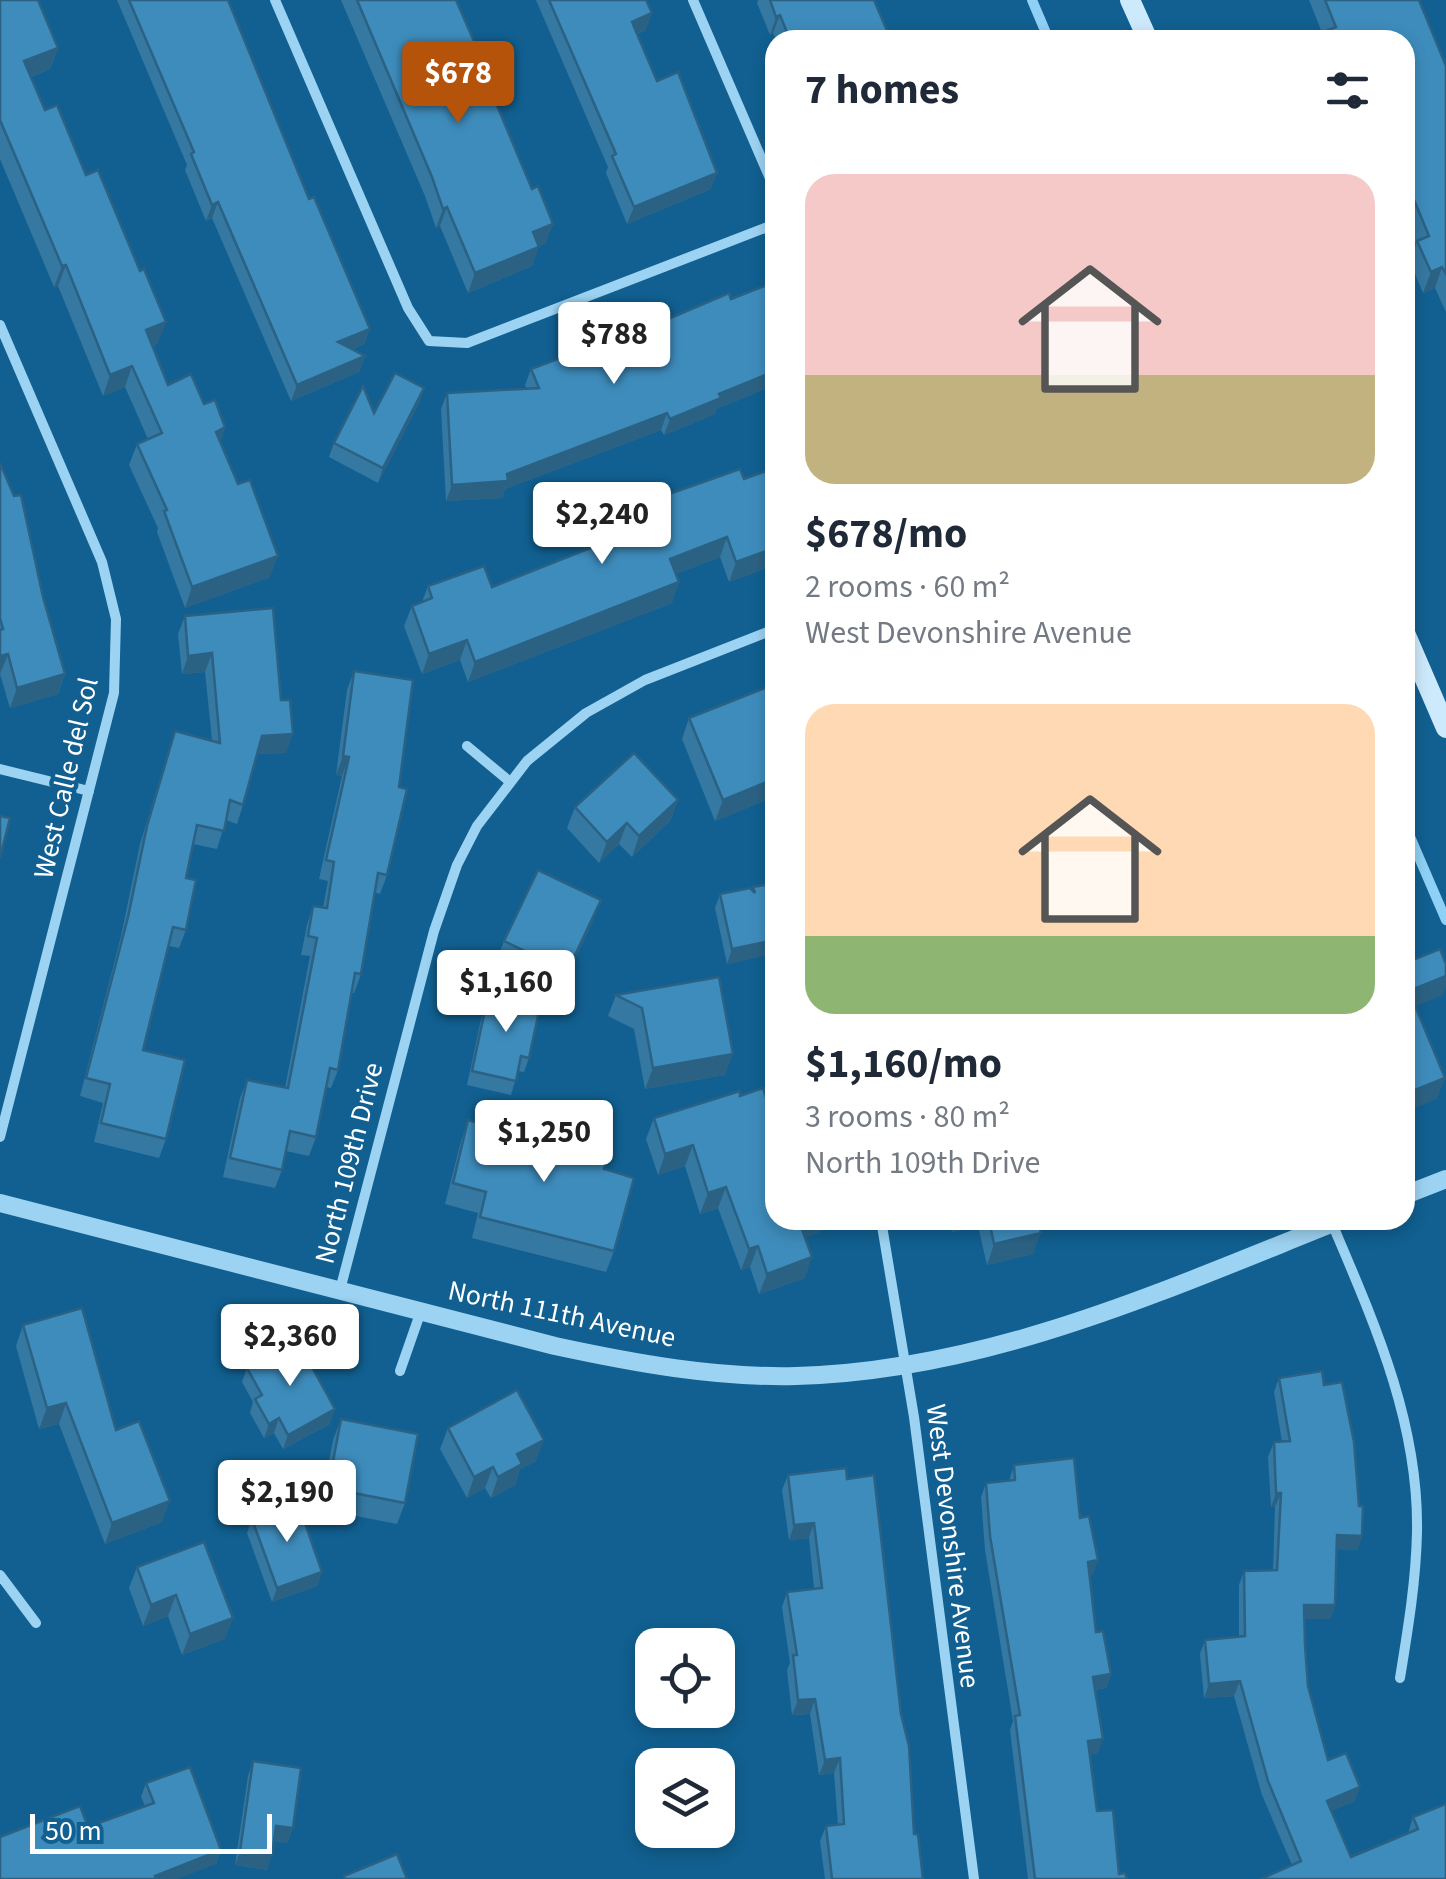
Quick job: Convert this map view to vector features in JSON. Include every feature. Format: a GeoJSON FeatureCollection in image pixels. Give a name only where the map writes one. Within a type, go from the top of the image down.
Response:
{"type":"FeatureCollection","features":[{"type":"Feature","properties":{"kind":"main road"},"geometry":{"type":"LineString","coordinates":[[1130,0],[1144,30]]}},
{"type":"Feature","properties":{"kind":"main road"},"geometry":{"type":"LineString","coordinates":[[1415,657],[1446,728]]}},
{"type":"Feature","properties":{"kind":"street"},"geometry":{"type":"LineString","coordinates":[[275,0],[408,308],[430,340],[467,343],[765,228]]}},
{"type":"Feature","properties":{"kind":"street"},"geometry":{"type":"LineString","coordinates":[[692,0],[765,167]]}},
{"type":"Feature","properties":{"kind":"street","name":"West Calle del Sol"},"geometry":{"type":"LineString","coordinates":[[0,324],[102,562],[116,619],[114,693],[0,1137]]}},
{"type":"Feature","properties":{"kind":"street","name":"North 109th Drive"},"geometry":{"type":"LineString","coordinates":[[340,1290],[434,931],[457,865],[477,826],[509,781],[556,736],[617,694],[765,633]]}},
{"type":"Feature","properties":{"kind":"street"},"geometry":{"type":"LineString","coordinates":[[467,746],[509,781]]}},
{"type":"Feature","properties":{"kind":"street"},"geometry":{"type":"LineString","coordinates":[[0,768],[88,791]]}},
{"type":"Feature","properties":{"kind":"street"},"geometry":{"type":"LineString","coordinates":[[1415,1191],[1446,1179]]}},
{"type":"Feature","properties":{"kind":"street","name":"North 111th Avenue"},"geometry":{"type":"LineString","coordinates":[[0,1203],[628,1362],[794,1376],[907,1366],[1024,1340],[1311,1230]]}},
{"type":"Feature","properties":{"kind":"street","name":"West Devonshire Avenue"},"geometry":{"type":"LineString","coordinates":[[883,1230],[907,1366],[974,1879]]}},
{"type":"Feature","properties":{"kind":"street"},"geometry":{"type":"LineString","coordinates":[[1339,1230],[1384,1346],[1397,1390],[1414,1481],[1415,1578],[1400,1678]]}},
{"type":"Feature","properties":{"kind":"street"},"geometry":{"type":"LineString","coordinates":[[400,1371],[421,1311]]}},
{"type":"Feature","properties":{"kind":"street"},"geometry":{"type":"LineString","coordinates":[[0,1576],[36,1623]]}},
{"type":"Feature","properties":{"kind":"building"},"geometry":{"type":"Polygon","coordinates":[[[0,0],[38,0],[58,48],[24,61],[45,110],[57,105],[86,175],[98,170],[166,322],[146,330],[168,385],[191,374],[204,404],[215,400],[225,427],[216,432],[238,484],[250,480],[278,556],[192,587],[164,511],[167,510],[137,444],[162,433],[132,366],[110,375],[66,265],[62,266],[0,120],[0,0]]]}},
{"type":"Feature","properties":{"kind":"building"},"geometry":{"type":"Polygon","coordinates":[[[129,0],[228,0],[309,199],[314,197],[370,329],[338,342],[365,356],[297,385],[218,202],[212,205],[191,154],[194,152],[129,0]]]}},
{"type":"Feature","properties":{"kind":"building"},"geometry":{"type":"Polygon","coordinates":[[[357,0],[456,0],[500,101],[496,103],[532,189],[538,186],[553,224],[533,232],[539,247],[475,273],[447,207],[443,209],[357,0]]]}},
{"type":"Feature","properties":{"kind":"building"},"geometry":{"type":"Polygon","coordinates":[[[549,0],[646,0],[652,13],[632,22],[657,81],[678,72],[717,173],[634,207],[612,156],[616,154],[549,0]]]}},
{"type":"Feature","properties":{"kind":"building"},"geometry":{"type":"Polygon","coordinates":[[[770,0],[874,0],[887,30],[786,30],[780,15],[776,17],[770,0]]]}},
{"type":"Feature","properties":{"kind":"building"},"geometry":{"type":"Polygon","coordinates":[[[1325,0],[1419,0],[1446,66],[1446,274],[1442,267],[1431,272],[1417,241],[1429,236],[1415,202],[1415,30],[1329,30],[1336,27],[1325,0]]]}},
{"type":"Feature","properties":{"kind":"building"},"geometry":{"type":"Polygon","coordinates":[[[765,286],[765,375],[670,419],[667,413],[507,474],[508,481],[452,485],[447,393],[539,388],[531,369],[625,334],[626,337],[729,293],[731,299],[765,286]]]}},
{"type":"Feature","properties":{"kind":"building"},"geometry":{"type":"Polygon","coordinates":[[[395,373],[424,388],[383,468],[334,443],[363,386],[374,413],[395,373]]]}},
{"type":"Feature","properties":{"kind":"building"},"geometry":{"type":"Polygon","coordinates":[[[0,463],[14,496],[21,495],[65,674],[17,688],[8,654],[0,656],[0,463]]]}},
{"type":"Feature","properties":{"kind":"building"},"geometry":{"type":"Polygon","coordinates":[[[740,469],[744,479],[765,472],[765,552],[736,562],[727,537],[670,559],[679,582],[475,662],[467,640],[429,654],[412,606],[432,598],[428,586],[484,566],[492,587],[618,537],[610,515],[740,469]]]}},
{"type":"Feature","properties":{"kind":"building"},"geometry":{"type":"Polygon","coordinates":[[[273,608],[281,700],[290,700],[293,734],[262,736],[243,805],[230,800],[224,831],[197,825],[186,878],[196,880],[186,930],[173,927],[143,1050],[185,1060],[166,1139],[101,1123],[110,1084],[86,1078],[147,826],[175,731],[220,743],[212,653],[188,656],[185,616],[273,608]]]}},
{"type":"Feature","properties":{"kind":"building"},"geometry":{"type":"Polygon","coordinates":[[[354,671],[413,680],[399,787],[407,789],[387,875],[378,873],[361,974],[355,973],[338,1070],[330,1068],[316,1137],[290,1131],[282,1170],[230,1158],[247,1080],[288,1088],[317,938],[308,936],[313,906],[327,908],[334,862],[326,860],[349,757],[343,756],[354,671]]]}},
{"type":"Feature","properties":{"kind":"building"},"geometry":{"type":"Polygon","coordinates":[[[765,688],[765,783],[723,800],[689,718],[765,688]]]}},
{"type":"Feature","properties":{"kind":"building"},"geometry":{"type":"Polygon","coordinates":[[[634,753],[678,800],[639,836],[627,823],[607,842],[575,807],[634,753]]]}},
{"type":"Feature","properties":{"kind":"building"},"geometry":{"type":"Polygon","coordinates":[[[0,816],[10,818],[0,858],[0,816]]]}},
{"type":"Feature","properties":{"kind":"building"},"geometry":{"type":"Polygon","coordinates":[[[538,870],[601,900],[567,972],[504,941],[538,870]]]}},
{"type":"Feature","properties":{"kind":"building"},"geometry":{"type":"Polygon","coordinates":[[[765,885],[765,942],[732,949],[720,894],[750,888],[755,893],[753,887],[765,885]]]}},
{"type":"Feature","properties":{"kind":"building"},"geometry":{"type":"Polygon","coordinates":[[[1440,949],[1446,976],[1415,989],[1415,959],[1440,949]]]}},
{"type":"Feature","properties":{"kind":"building"},"geometry":{"type":"Polygon","coordinates":[[[719,977],[733,1054],[653,1068],[642,1008],[616,995],[719,977]]]}},
{"type":"Feature","properties":{"kind":"building"},"geometry":{"type":"Polygon","coordinates":[[[489,991],[541,1002],[529,1058],[521,1056],[516,1081],[472,1071],[489,991]]]}},
{"type":"Feature","properties":{"kind":"building"},"geometry":{"type":"Polygon","coordinates":[[[1415,1006],[1445,1078],[1415,1090],[1415,1006]]]}},
{"type":"Feature","properties":{"kind":"building"},"geometry":{"type":"Polygon","coordinates":[[[763,1088],[765,1094],[765,1230],[802,1230],[812,1257],[767,1274],[758,1246],[749,1249],[726,1187],[708,1193],[693,1145],[665,1154],[654,1118],[740,1091],[740,1096],[763,1088]]]}},
{"type":"Feature","properties":{"kind":"building"},"geometry":{"type":"Polygon","coordinates":[[[468,1120],[608,1156],[604,1169],[634,1178],[614,1251],[480,1217],[486,1192],[453,1183],[468,1120]]]}},
{"type":"Feature","properties":{"kind":"building"},"geometry":{"type":"Polygon","coordinates":[[[991,1230],[1040,1230],[1041,1233],[994,1244],[991,1230]]]}},
{"type":"Feature","properties":{"kind":"building"},"geometry":{"type":"Polygon","coordinates":[[[82,1308],[116,1430],[139,1421],[170,1501],[112,1523],[66,1403],[47,1408],[23,1325],[82,1308]]]}},
{"type":"Feature","properties":{"kind":"building"},"geometry":{"type":"Polygon","coordinates":[[[297,1340],[335,1409],[288,1435],[279,1418],[269,1424],[255,1399],[262,1395],[247,1368],[297,1340]]]}},
{"type":"Feature","properties":{"kind":"building"},"geometry":{"type":"Polygon","coordinates":[[[1322,1371],[1324,1385],[1342,1382],[1354,1442],[1359,1506],[1363,1506],[1362,1536],[1337,1535],[1335,1605],[1304,1605],[1308,1686],[1328,1760],[1346,1753],[1360,1787],[1327,1801],[1351,1857],[1418,1829],[1413,1817],[1446,1804],[1446,1879],[1261,1879],[1301,1861],[1268,1781],[1240,1681],[1209,1684],[1205,1640],[1245,1636],[1244,1571],[1277,1570],[1281,1493],[1276,1493],[1274,1442],[1290,1441],[1279,1378],[1322,1371]]]}},
{"type":"Feature","properties":{"kind":"building"},"geometry":{"type":"Polygon","coordinates":[[[517,1390],[544,1440],[517,1454],[522,1464],[498,1477],[493,1467],[474,1477],[448,1428],[517,1390]]]}},
{"type":"Feature","properties":{"kind":"building"},"geometry":{"type":"Polygon","coordinates":[[[341,1419],[418,1434],[405,1503],[328,1488],[341,1419]]]}},
{"type":"Feature","properties":{"kind":"building"},"geometry":{"type":"Polygon","coordinates":[[[1074,1458],[1080,1518],[1089,1516],[1098,1560],[1088,1562],[1096,1632],[1103,1631],[1111,1674],[1093,1677],[1103,1739],[1088,1741],[1097,1811],[1113,1810],[1119,1874],[1125,1873],[1127,1879],[1035,1879],[1015,1716],[1020,1715],[990,1536],[986,1483],[1015,1480],[1014,1465],[1074,1458]]]}},
{"type":"Feature","properties":{"kind":"building"},"geometry":{"type":"Polygon","coordinates":[[[846,1468],[847,1479],[874,1475],[901,1714],[909,1746],[914,1834],[918,1834],[923,1879],[832,1879],[826,1826],[844,1824],[840,1758],[825,1760],[815,1699],[798,1700],[793,1655],[797,1655],[787,1592],[822,1588],[814,1523],[794,1525],[788,1475],[846,1468]]]}},
{"type":"Feature","properties":{"kind":"building"},"geometry":{"type":"Polygon","coordinates":[[[298,1503],[322,1572],[277,1588],[252,1519],[298,1503]]]}},
{"type":"Feature","properties":{"kind":"building"},"geometry":{"type":"Polygon","coordinates":[[[204,1542],[233,1618],[190,1634],[176,1595],[151,1605],[137,1567],[204,1542]]]}},
{"type":"Feature","properties":{"kind":"building"},"geometry":{"type":"Polygon","coordinates":[[[253,1761],[301,1768],[293,1828],[276,1826],[272,1855],[240,1851],[253,1761]]]}},
{"type":"Feature","properties":{"kind":"building"},"geometry":{"type":"Polygon","coordinates":[[[190,1767],[221,1850],[155,1876],[156,1879],[0,1879],[0,1837],[80,1806],[88,1827],[154,1803],[146,1783],[190,1767]]]}},
{"type":"Feature","properties":{"kind":"building"},"geometry":{"type":"Polygon","coordinates":[[[397,1854],[407,1879],[345,1879],[344,1876],[397,1854]]]}},
{"type":"Feature","properties":{"kind":"waterway"},"geometry":{"type":"LineString","coordinates":[[1032,0],[1045,30]]}},
{"type":"Feature","properties":{"kind":"waterway"},"geometry":{"type":"LineString","coordinates":[[1415,848],[1446,920]]}}]}
